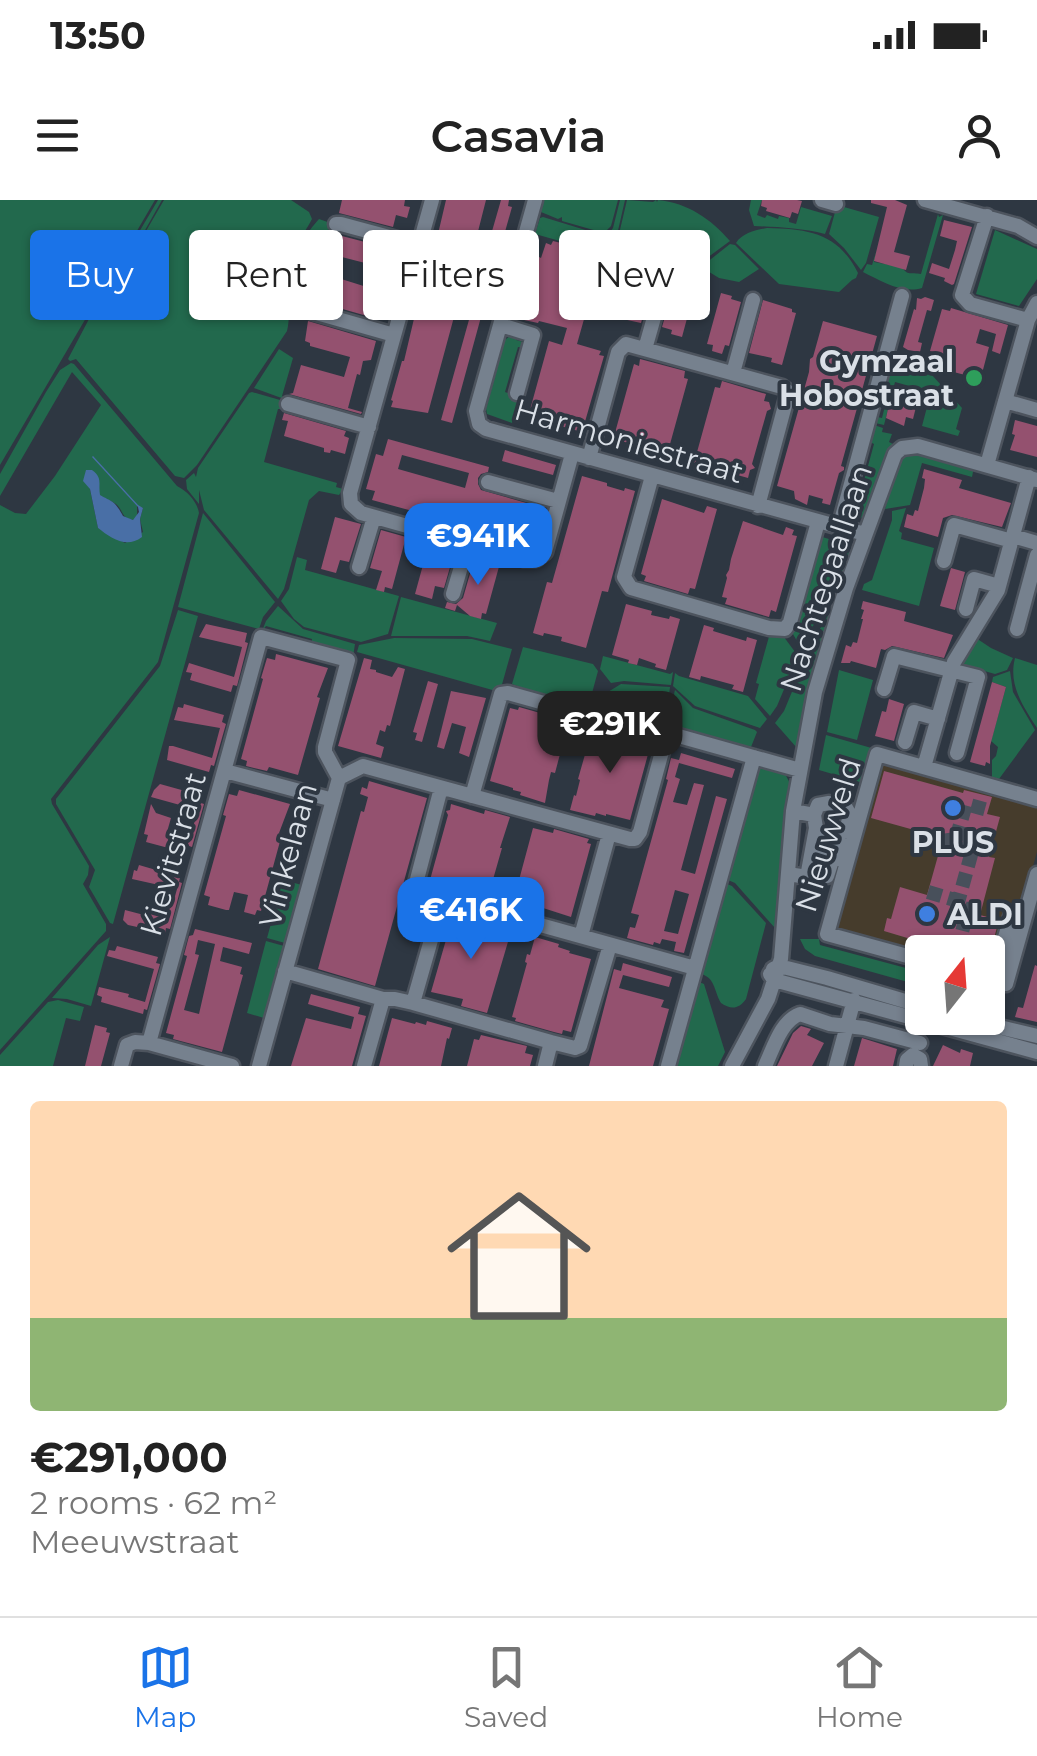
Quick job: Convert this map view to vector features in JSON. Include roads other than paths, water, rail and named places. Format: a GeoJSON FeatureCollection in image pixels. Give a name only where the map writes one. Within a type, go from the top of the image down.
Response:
{"type":"FeatureCollection","features":[{"type":"Feature","properties":{"kind":"street"},"geometry":{"type":"LineString","coordinates":[[423,230],[432,200]]}},
{"type":"Feature","properties":{"kind":"street","name":"Harmoniestraat"},"geometry":{"type":"LineString","coordinates":[[535,200],[476,411],[480,424],[572,454],[865,534]]}},
{"type":"Feature","properties":{"kind":"street"},"geometry":{"type":"LineString","coordinates":[[925,200],[1018,226],[1037,238]]}},
{"type":"Feature","properties":{"kind":"street"},"geometry":{"type":"LineString","coordinates":[[986,216],[962,295],[970,304],[1028,320]]}},
{"type":"Feature","properties":{"kind":"street"},"geometry":{"type":"LineString","coordinates":[[336,224],[363,230]]}},
{"type":"Feature","properties":{"kind":"street"},"geometry":{"type":"LineString","coordinates":[[839,528],[902,296]]}},
{"type":"Feature","properties":{"kind":"street"},"geometry":{"type":"LineString","coordinates":[[733,373],[753,300]]}},
{"type":"Feature","properties":{"kind":"street"},"geometry":{"type":"LineString","coordinates":[[924,767],[950,671],[999,586],[1033,478],[986,465],[1028,320],[1037,302]]}},
{"type":"Feature","properties":{"kind":"street"},"geometry":{"type":"LineString","coordinates":[[340,320],[394,336]]}},
{"type":"Feature","properties":{"kind":"street"},"geometry":{"type":"LineString","coordinates":[[398,320],[350,500],[357,511],[524,559],[541,556],[572,454]]}},
{"type":"Feature","properties":{"kind":"street"},"geometry":{"type":"LineString","coordinates":[[646,349],[654,320]]}},
{"type":"Feature","properties":{"kind":"street","name":"Harmoniestraat"},"geometry":{"type":"LineString","coordinates":[[501,325],[534,335],[517,394]]}},
{"type":"Feature","properties":{"kind":"street"},"geometry":{"type":"LineString","coordinates":[[589,458],[622,345],[782,386],[788,398],[758,506]]}},
{"type":"Feature","properties":{"kind":"street"},"geometry":{"type":"LineString","coordinates":[[1005,401],[1037,410]]}},
{"type":"Feature","properties":{"kind":"street"},"geometry":{"type":"LineString","coordinates":[[288,404],[369,426]]}},
{"type":"Feature","properties":{"kind":"street","name":"Nachtegaallaan"},"geometry":{"type":"LineString","coordinates":[[732,1066],[768,999],[784,948],[800,770],[828,645],[889,468],[902,448],[918,446],[986,465]]}},
{"type":"Feature","properties":{"kind":"street"},"geometry":{"type":"LineString","coordinates":[[652,476],[624,577],[626,584],[768,628],[785,628],[790,622],[818,522]]}},
{"type":"Feature","properties":{"kind":"street"},"geometry":{"type":"LineString","coordinates":[[488,482],[558,501]]}},
{"type":"Feature","properties":{"kind":"street"},"geometry":{"type":"LineString","coordinates":[[359,568],[374,517]]}},
{"type":"Feature","properties":{"kind":"street"},"geometry":{"type":"LineString","coordinates":[[944,561],[954,525],[1037,543]]}},
{"type":"Feature","properties":{"kind":"street"},"geometry":{"type":"LineString","coordinates":[[453,594],[468,543]]}},
{"type":"Feature","properties":{"kind":"street"},"geometry":{"type":"LineString","coordinates":[[1017,629],[1037,555]]}},
{"type":"Feature","properties":{"kind":"street"},"geometry":{"type":"LineString","coordinates":[[966,609],[974,579],[999,586]]}},
{"type":"Feature","properties":{"kind":"street","name":"Vinkelaan"},"geometry":{"type":"LineString","coordinates":[[259,1066],[339,778],[324,752],[348,660],[260,636]]}},
{"type":"Feature","properties":{"kind":"street","name":"Kievitstraat"},"geometry":{"type":"LineString","coordinates":[[149,1043],[260,636]]}},
{"type":"Feature","properties":{"kind":"street"},"geometry":{"type":"LineString","coordinates":[[884,690],[894,656],[978,677],[957,753]]}},
{"type":"Feature","properties":{"kind":"street"},"geometry":{"type":"LineString","coordinates":[[472,796],[501,694],[508,693],[800,770]]}},
{"type":"Feature","properties":{"kind":"street"},"geometry":{"type":"LineString","coordinates":[[905,742],[914,712],[938,719]]}},
{"type":"Feature","properties":{"kind":"street"},"geometry":{"type":"LineString","coordinates":[[339,778],[364,766],[630,840],[638,836],[666,737]]}},
{"type":"Feature","properties":{"kind":"street","name":"Nieuwveld"},"geometry":{"type":"LineString","coordinates":[[905,955],[826,934],[877,754],[1037,799]]}},
{"type":"Feature","properties":{"kind":"street"},"geometry":{"type":"LineString","coordinates":[[668,1066],[754,758]]}},
{"type":"Feature","properties":{"kind":"street"},"geometry":{"type":"LineString","coordinates":[[225,771],[333,800]]}},
{"type":"Feature","properties":{"kind":"street"},"geometry":{"type":"LineString","coordinates":[[441,788],[415,887],[420,892],[695,968]]}},
{"type":"Feature","properties":{"kind":"street"},"geometry":{"type":"LineString","coordinates":[[794,811],[827,835]]}},
{"type":"Feature","properties":{"kind":"street"},"geometry":{"type":"LineString","coordinates":[[835,903],[828,895],[822,874],[827,835],[821,812],[843,817],[842,825]]}},
{"type":"Feature","properties":{"kind":"street"},"geometry":{"type":"LineString","coordinates":[[581,936],[609,834]]}},
{"type":"Feature","properties":{"kind":"street"},"geometry":{"type":"LineString","coordinates":[[822,874],[827,835]]}},
{"type":"Feature","properties":{"kind":"street"},"geometry":{"type":"LineString","coordinates":[[788,874],[822,874]]}},
{"type":"Feature","properties":{"kind":"street"},"geometry":{"type":"LineString","coordinates":[[1005,984],[1037,874]]}},
{"type":"Feature","properties":{"kind":"street"},"geometry":{"type":"LineString","coordinates":[[414,1003],[442,898]]}},
{"type":"Feature","properties":{"kind":"street"},"geometry":{"type":"LineString","coordinates":[[286,972],[576,1048],[580,1046],[610,945]]}},
{"type":"Feature","properties":{"kind":"street"},"geometry":{"type":"LineString","coordinates":[[774,973],[854,1000],[905,1010]]}},
{"type":"Feature","properties":{"kind":"street"},"geometry":{"type":"LineString","coordinates":[[774,973],[905,1009]]}},
{"type":"Feature","properties":{"kind":"street"},"geometry":{"type":"LineString","coordinates":[[364,1066],[382,999]]}},
{"type":"Feature","properties":{"kind":"street"},"geometry":{"type":"LineString","coordinates":[[836,1066],[854,1000]]}},
{"type":"Feature","properties":{"kind":"street"},"geometry":{"type":"LineString","coordinates":[[765,1066],[787,1021],[795,1014],[864,1028],[916,1058]]}},
{"type":"Feature","properties":{"kind":"street"},"geometry":{"type":"LineString","coordinates":[[1005,1028],[1037,1036]]}},
{"type":"Feature","properties":{"kind":"street"},"geometry":{"type":"LineString","coordinates":[[986,1035],[1037,1052]]}},
{"type":"Feature","properties":{"kind":"street"},"geometry":{"type":"LineString","coordinates":[[122,1066],[128,1045],[135,1042],[232,1066]]}},
{"type":"Feature","properties":{"kind":"street"},"geometry":{"type":"LineString","coordinates":[[544,1066],[551,1042]]}},
{"type":"Feature","properties":{"kind":"water"},"geometry":{"type":"Polygon","coordinates":[[[93,456],[143,508],[142,537],[119,541],[98,528],[90,489],[83,481],[86,470],[98,476],[100,495],[113,502],[123,516],[133,520],[139,512],[93,456]]]}},
{"type":"Feature","properties":{"kind":"tunnel"},"geometry":{"type":"LineString","coordinates":[[956,839],[966,804],[988,810]]}},
{"type":"Feature","properties":{"kind":"tunnel"},"geometry":{"type":"LineString","coordinates":[[942,841],[956,839],[974,844],[957,906],[980,913]]}},
{"type":"Feature","properties":{"kind":"tunnel"},"geometry":{"type":"LineString","coordinates":[[928,892],[958,901]]}},
{"type":"Feature","properties":{"kind":"tunnel"},"geometry":{"type":"LineString","coordinates":[[961,935],[968,909]]}},
{"type":"Feature","properties":{"kind":"place","name":"Gymzaal Hobostraat"},"geometry":{"type":"Point","coordinates":[974,378]}},
{"type":"Feature","properties":{"kind":"place","name":"PLUS"},"geometry":{"type":"Point","coordinates":[953,808]}},
{"type":"Feature","properties":{"kind":"place","name":"ALDI"},"geometry":{"type":"Point","coordinates":[927,914]}}]}
